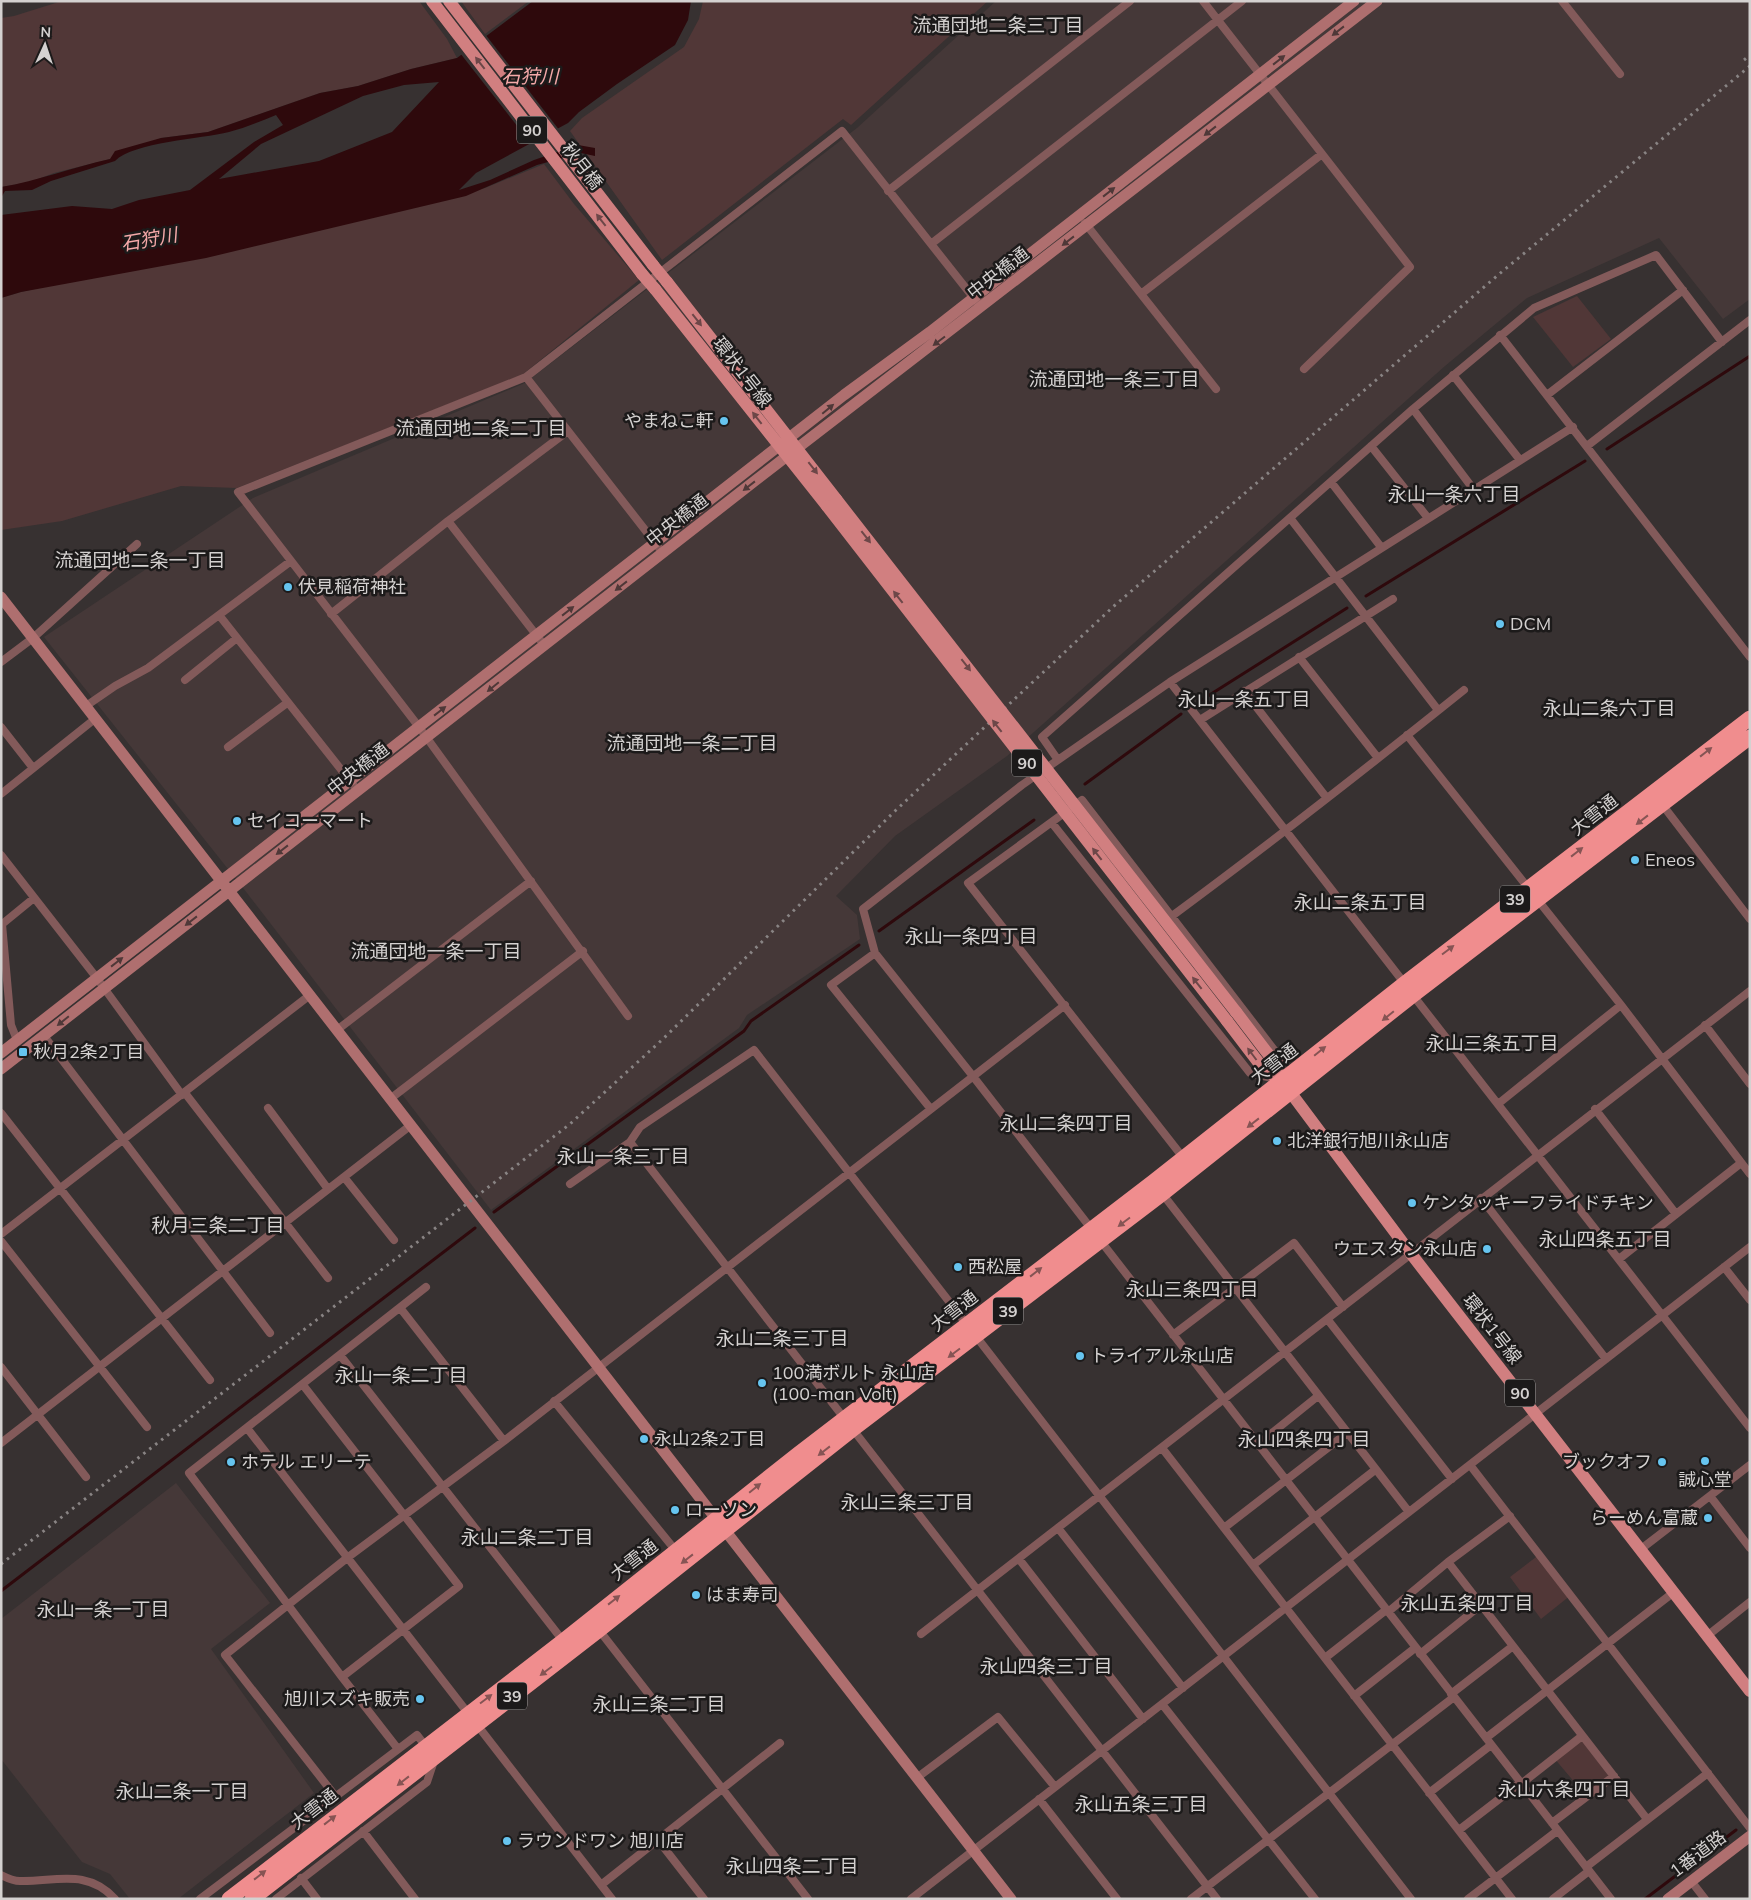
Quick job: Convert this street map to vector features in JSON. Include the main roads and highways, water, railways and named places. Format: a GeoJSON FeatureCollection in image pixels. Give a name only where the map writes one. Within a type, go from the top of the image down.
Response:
{"type":"FeatureCollection","features":[{"type":"Feature","properties":{"kind":"highway","name":"大雪通"},"geometry":{"type":"LineString","coordinates":[[1658,799],[1750,718]]}},
{"type":"Feature","properties":{"kind":"highway","name":"大雪通"},"geometry":{"type":"LineString","coordinates":[[567,1646],[599,1630],[721,1524],[849,1423],[1158,1188],[1409,989],[1658,799],[1750,737]]}},
{"type":"Feature","properties":{"kind":"highway","name":"大雪通"},"geometry":{"type":"LineString","coordinates":[[230,1899],[295,1856],[567,1646],[676,1551],[721,1524]]}},
{"type":"Feature","properties":{"kind":"highway","name":"大雪通"},"geometry":{"type":"LineString","coordinates":[[252,1899],[295,1856]]}},
{"type":"Feature","properties":{"kind":"main road","name":"秋月橋"},"geometry":{"type":"LineString","coordinates":[[432,1],[631,258]]}},
{"type":"Feature","properties":{"kind":"main road","name":"秋月橋"},"geometry":{"type":"LineString","coordinates":[[449,1],[643,251]]}},
{"type":"Feature","properties":{"kind":"main road","name":"環状1号線"},"geometry":{"type":"LineString","coordinates":[[643,251],[784,442]]}},
{"type":"Feature","properties":{"kind":"main road","name":"環状1号線"},"geometry":{"type":"LineString","coordinates":[[631,258],[655,290],[792,452],[1231,1017],[1262,1067],[1287,1087],[1412,1255],[1750,1691]]}},
{"type":"Feature","properties":{"kind":"water","name":"石狩川"},"geometry":{"type":"Polygon","coordinates":[[[533,1],[691,1],[688,20],[675,45],[617,84],[579,112],[568,123],[476,173],[459,190],[490,180],[534,160],[578,145],[595,148],[595,156],[581,153],[537,165],[466,196],[206,258],[21,292],[1,298],[1,215],[72,206],[112,209],[139,200],[190,190],[254,142],[283,125],[276,115],[229,132],[137,149],[115,161],[51,181],[32,190],[5,191],[1,198],[1,187],[110,159],[115,151],[161,138],[208,132],[320,93],[358,86],[411,69],[457,58],[533,1]],[[439,82],[404,85],[363,96],[261,144],[219,179],[319,161],[392,132],[439,82]]]}},
{"type":"Feature","properties":{"kind":"waterway"},"geometry":{"type":"LineString","coordinates":[[1607,449],[1750,356]]}},
{"type":"Feature","properties":{"kind":"waterway"},"geometry":{"type":"LineString","coordinates":[[1366,596],[1585,461]]}},
{"type":"Feature","properties":{"kind":"waterway"},"geometry":{"type":"LineString","coordinates":[[1200,701],[1347,608]]}},
{"type":"Feature","properties":{"kind":"waterway"},"geometry":{"type":"LineString","coordinates":[[1085,784],[1181,714]]}},
{"type":"Feature","properties":{"kind":"waterway"},"geometry":{"type":"LineString","coordinates":[[879,931],[1034,820]]}},
{"type":"Feature","properties":{"kind":"waterway"},"geometry":{"type":"LineString","coordinates":[[494,1212],[744,1031],[751,1021],[859,945]]}},
{"type":"Feature","properties":{"kind":"waterway"},"geometry":{"type":"LineString","coordinates":[[1,1591],[475,1228]]}},
{"type":"Feature","properties":{"kind":"waterway"},"geometry":{"type":"LineString","coordinates":[[1645,1899],[1736,1830]]}},
{"type":"Feature","properties":{"kind":"railway"},"geometry":{"type":"LineString","coordinates":[[1744,60],[1750,55]]}},
{"type":"Feature","properties":{"kind":"railway"},"geometry":{"type":"LineString","coordinates":[[1,1564],[570,1124],[664,1038],[895,811],[1114,606],[1498,275],[1750,66]]}},
{"type":"Feature","properties":{"kind":"place","name":"やまねこ軒"},"geometry":{"type":"Point","coordinates":[724,421]}},
{"type":"Feature","properties":{"kind":"place","name":"伏見稲荷神社"},"geometry":{"type":"Point","coordinates":[288,587]}},
{"type":"Feature","properties":{"kind":"place","name":"DCM"},"geometry":{"type":"Point","coordinates":[1500,624]}},
{"type":"Feature","properties":{"kind":"place","name":"セイコーマート"},"geometry":{"type":"Point","coordinates":[237,821]}},
{"type":"Feature","properties":{"kind":"place","name":"Eneos"},"geometry":{"type":"Point","coordinates":[1635,860]}},
{"type":"Feature","properties":{"kind":"place","name":"秋月2条2丁目"},"geometry":{"type":"Point","coordinates":[23,1052]}},
{"type":"Feature","properties":{"kind":"place","name":"北洋銀行旭川永山店"},"geometry":{"type":"Point","coordinates":[1277,1141]}},
{"type":"Feature","properties":{"kind":"place","name":"ケンタッキーフライドチキン"},"geometry":{"type":"Point","coordinates":[1412,1203]}},
{"type":"Feature","properties":{"kind":"place","name":"ウエスタン永山店"},"geometry":{"type":"Point","coordinates":[1487,1249]}},
{"type":"Feature","properties":{"kind":"place","name":"西松屋"},"geometry":{"type":"Point","coordinates":[958,1267]}},
{"type":"Feature","properties":{"kind":"place","name":"トライアル永山店"},"geometry":{"type":"Point","coordinates":[1080,1356]}},
{"type":"Feature","properties":{"kind":"place","name":"100満ボルト 永山店 (100-man Volt)"},"geometry":{"type":"Point","coordinates":[762,1383]}},
{"type":"Feature","properties":{"kind":"place","name":"永山2条2丁目"},"geometry":{"type":"Point","coordinates":[644,1439]}},
{"type":"Feature","properties":{"kind":"place","name":"誠心堂"},"geometry":{"type":"Point","coordinates":[1705,1461]}},
{"type":"Feature","properties":{"kind":"place","name":"ホテル エリーテ"},"geometry":{"type":"Point","coordinates":[231,1462]}},
{"type":"Feature","properties":{"kind":"place","name":"ブックオフ"},"geometry":{"type":"Point","coordinates":[1662,1462]}},
{"type":"Feature","properties":{"kind":"place","name":"ローソン"},"geometry":{"type":"Point","coordinates":[675,1510]}},
{"type":"Feature","properties":{"kind":"place","name":"らーめん富蔵"},"geometry":{"type":"Point","coordinates":[1708,1518]}},
{"type":"Feature","properties":{"kind":"place","name":"はま寿司"},"geometry":{"type":"Point","coordinates":[696,1595]}},
{"type":"Feature","properties":{"kind":"place","name":"旭川スズキ販売"},"geometry":{"type":"Point","coordinates":[420,1699]}},
{"type":"Feature","properties":{"kind":"place","name":"ラウンドワン 旭川店"},"geometry":{"type":"Point","coordinates":[507,1841]}},
{"type":"Feature","properties":{"kind":"district","name":"流通団地二条三丁目"},"geometry":{"type":"Point","coordinates":[998,25]}},
{"type":"Feature","properties":{"kind":"district","name":"流通団地一条三丁目"},"geometry":{"type":"Point","coordinates":[1114,379]}},
{"type":"Feature","properties":{"kind":"district","name":"流通団地二条二丁目"},"geometry":{"type":"Point","coordinates":[481,428]}},
{"type":"Feature","properties":{"kind":"district","name":"永山一条六丁目"},"geometry":{"type":"Point","coordinates":[1454,494]}},
{"type":"Feature","properties":{"kind":"district","name":"流通団地二条一丁目"},"geometry":{"type":"Point","coordinates":[140,560]}},
{"type":"Feature","properties":{"kind":"district","name":"永山一条五丁目"},"geometry":{"type":"Point","coordinates":[1244,699]}},
{"type":"Feature","properties":{"kind":"district","name":"永山二条六丁目"},"geometry":{"type":"Point","coordinates":[1609,708]}},
{"type":"Feature","properties":{"kind":"district","name":"流通団地一条二丁目"},"geometry":{"type":"Point","coordinates":[692,743]}},
{"type":"Feature","properties":{"kind":"district","name":"永山二条五丁目"},"geometry":{"type":"Point","coordinates":[1360,902]}},
{"type":"Feature","properties":{"kind":"district","name":"永山一条四丁目"},"geometry":{"type":"Point","coordinates":[971,936]}},
{"type":"Feature","properties":{"kind":"district","name":"流通団地一条一丁目"},"geometry":{"type":"Point","coordinates":[436,951]}},
{"type":"Feature","properties":{"kind":"district","name":"永山三条五丁目"},"geometry":{"type":"Point","coordinates":[1492,1043]}},
{"type":"Feature","properties":{"kind":"district","name":"永山二条四丁目"},"geometry":{"type":"Point","coordinates":[1066,1123]}},
{"type":"Feature","properties":{"kind":"district","name":"永山一条三丁目"},"geometry":{"type":"Point","coordinates":[623,1156]}},
{"type":"Feature","properties":{"kind":"district","name":"秋月三条二丁目"},"geometry":{"type":"Point","coordinates":[218,1225]}},
{"type":"Feature","properties":{"kind":"district","name":"永山四条五丁目"},"geometry":{"type":"Point","coordinates":[1605,1239]}},
{"type":"Feature","properties":{"kind":"district","name":"永山三条四丁目"},"geometry":{"type":"Point","coordinates":[1192,1289]}},
{"type":"Feature","properties":{"kind":"district","name":"永山二条三丁目"},"geometry":{"type":"Point","coordinates":[782,1338]}},
{"type":"Feature","properties":{"kind":"district","name":"永山一条二丁目"},"geometry":{"type":"Point","coordinates":[401,1375]}},
{"type":"Feature","properties":{"kind":"district","name":"永山四条四丁目"},"geometry":{"type":"Point","coordinates":[1304,1439]}},
{"type":"Feature","properties":{"kind":"district","name":"永山三条三丁目"},"geometry":{"type":"Point","coordinates":[907,1502]}},
{"type":"Feature","properties":{"kind":"district","name":"永山二条二丁目"},"geometry":{"type":"Point","coordinates":[527,1537]}},
{"type":"Feature","properties":{"kind":"district","name":"永山五条四丁目"},"geometry":{"type":"Point","coordinates":[1467,1603]}},
{"type":"Feature","properties":{"kind":"district","name":"永山一条一丁目"},"geometry":{"type":"Point","coordinates":[103,1609]}},
{"type":"Feature","properties":{"kind":"district","name":"永山四条三丁目"},"geometry":{"type":"Point","coordinates":[1046,1666]}},
{"type":"Feature","properties":{"kind":"district","name":"永山三条二丁目"},"geometry":{"type":"Point","coordinates":[659,1704]}},
{"type":"Feature","properties":{"kind":"district","name":"永山六条四丁目"},"geometry":{"type":"Point","coordinates":[1564,1789]}},
{"type":"Feature","properties":{"kind":"district","name":"永山二条一丁目"},"geometry":{"type":"Point","coordinates":[182,1791]}},
{"type":"Feature","properties":{"kind":"district","name":"永山五条三丁目"},"geometry":{"type":"Point","coordinates":[1141,1804]}},
{"type":"Feature","properties":{"kind":"district","name":"永山四条二丁目"},"geometry":{"type":"Point","coordinates":[792,1866]}}]}
